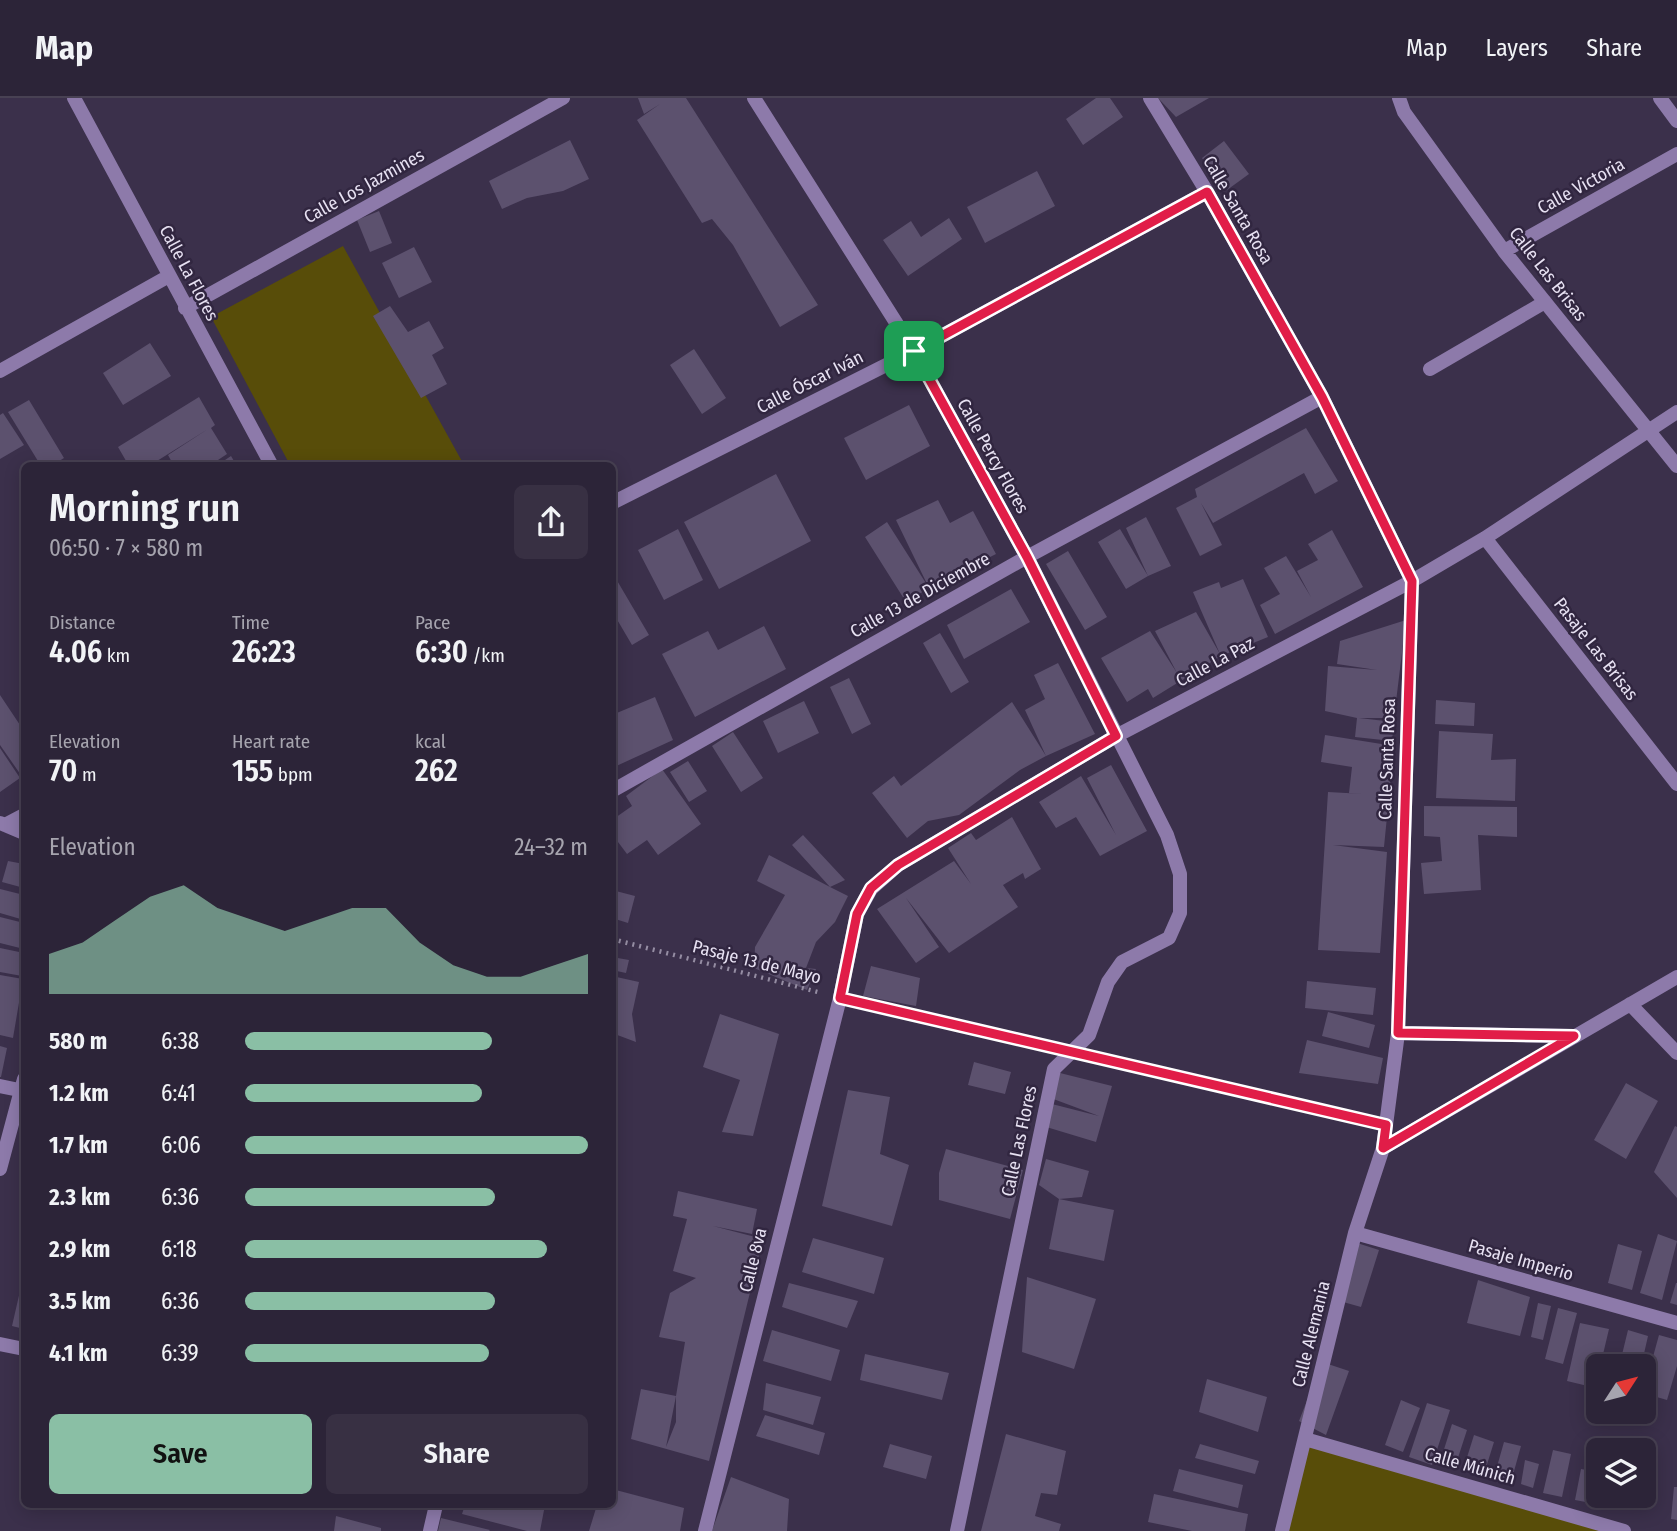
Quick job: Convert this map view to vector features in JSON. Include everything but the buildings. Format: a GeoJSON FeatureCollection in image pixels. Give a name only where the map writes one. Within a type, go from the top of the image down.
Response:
{"type":"FeatureCollection","features":[{"type":"Feature","properties":{"kind":"street","name":"Calle La Flores"},"geometry":{"type":"LineString","coordinates":[[74,98],[270,462]]}},
{"type":"Feature","properties":{"kind":"street","name":"Calle Los Jazmines"},"geometry":{"type":"LineString","coordinates":[[185,308],[563,98]]}},
{"type":"Feature","properties":{"kind":"street","name":"Calle Percy Flores"},"geometry":{"type":"LineString","coordinates":[[754,98],[914,351],[1027,557],[1116,736]]}},
{"type":"Feature","properties":{"kind":"street","name":"Calle Santa Rosa"},"geometry":{"type":"LineString","coordinates":[[1150,98],[1207,192],[1322,397],[1412,581],[1398,1033],[1383,1148]]}},
{"type":"Feature","properties":{"kind":"street","name":"Calle Las Brisas"},"geometry":{"type":"LineString","coordinates":[[1399,98],[1404,113],[1504,251],[1677,466]]}},
{"type":"Feature","properties":{"kind":"street"},"geometry":{"type":"LineString","coordinates":[[1660,98],[1677,121]]}},
{"type":"Feature","properties":{"kind":"street","name":"Calle Victoria"},"geometry":{"type":"LineString","coordinates":[[1504,251],[1677,154]]}},
{"type":"Feature","properties":{"kind":"street","name":"Calle Óscar Iván"},"geometry":{"type":"LineString","coordinates":[[616,501],[914,351],[1207,192]]}},
{"type":"Feature","properties":{"kind":"street"},"geometry":{"type":"LineString","coordinates":[[0,371],[169,276]]}},
{"type":"Feature","properties":{"kind":"street"},"geometry":{"type":"LineString","coordinates":[[1430,369],[1545,302]]}},
{"type":"Feature","properties":{"kind":"street","name":"Calle 13 de Diciembre"},"geometry":{"type":"LineString","coordinates":[[616,789],[1027,557],[1322,397]]}},
{"type":"Feature","properties":{"kind":"street","name":"Calle La Paz"},"geometry":{"type":"LineString","coordinates":[[840,998],[857,914],[871,888],[898,865],[1116,736],[1412,581],[1485,538],[1677,412]]}},
{"type":"Feature","properties":{"kind":"street","name":"Pasaje Las Brisas"},"geometry":{"type":"LineString","coordinates":[[1485,538],[1677,784]]}},
{"type":"Feature","properties":{"kind":"street","name":"Calle Las Flores"},"geometry":{"type":"LineString","coordinates":[[957,1531],[1054,1069],[1072,1054],[1088,1035],[1108,982],[1122,962],[1169,938],[1180,913],[1180,874],[1167,835],[1116,736]]}},
{"type":"Feature","properties":{"kind":"street"},"geometry":{"type":"LineString","coordinates":[[3,824],[21,816]]}},
{"type":"Feature","properties":{"kind":"street"},"geometry":{"type":"LineString","coordinates":[[3,824],[21,832]]}},
{"type":"Feature","properties":{"kind":"street"},"geometry":{"type":"LineString","coordinates":[[1383,1148],[1677,977]]}},
{"type":"Feature","properties":{"kind":"street","name":"Calle 8va"},"geometry":{"type":"LineString","coordinates":[[705,1531],[840,998]]}},
{"type":"Feature","properties":{"kind":"street"},"geometry":{"type":"LineString","coordinates":[[1630,1004],[1677,1053]]}},
{"type":"Feature","properties":{"kind":"street"},"geometry":{"type":"LineString","coordinates":[[1398,1033],[1574,1036]]}},
{"type":"Feature","properties":{"kind":"street"},"geometry":{"type":"LineString","coordinates":[[0,1086],[21,1087]]}},
{"type":"Feature","properties":{"kind":"street"},"geometry":{"type":"LineString","coordinates":[[0,1169],[21,1097]]}},
{"type":"Feature","properties":{"kind":"street","name":"Calle Alemania"},"geometry":{"type":"LineString","coordinates":[[1282,1531],[1355,1233],[1383,1148]]}},
{"type":"Feature","properties":{"kind":"street","name":"Pasaje Imperio"},"geometry":{"type":"LineString","coordinates":[[1355,1233],[1677,1323]]}},
{"type":"Feature","properties":{"kind":"street"},"geometry":{"type":"LineString","coordinates":[[0,1344],[21,1348]]}},
{"type":"Feature","properties":{"kind":"street","name":"Calle Múnich"},"geometry":{"type":"LineString","coordinates":[[1305,1439],[1624,1531]]}},
{"type":"Feature","properties":{"kind":"street"},"geometry":{"type":"LineString","coordinates":[[430,1531],[435,1508]]}},
{"type":"Feature","properties":{"kind":"path","name":"Pasaje 13 de Mayo"},"geometry":{"type":"LineString","coordinates":[[616,940],[1072,1054],[1386,1125]]}},
{"type":"Feature","properties":{"kind":"shaded area"},"geometry":{"type":"Polygon","coordinates":[[[343,246],[462,462],[288,462],[211,317],[343,246]]]}},
{"type":"Feature","properties":{"kind":"shaded area"},"geometry":{"type":"Polygon","coordinates":[[[1299,1440],[1619,1531],[1277,1531],[1299,1440]]]}},
{"type":"Feature","properties":{"kind":"route"},"geometry":{"type":"LineString","coordinates":[[1207,192],[1322,397],[1412,581],[1398,1033],[1574,1036],[1383,1148],[1386,1125],[840,998],[857,914],[871,888],[898,865],[1116,736],[1027,557],[914,351],[1207,192]]}}]}
